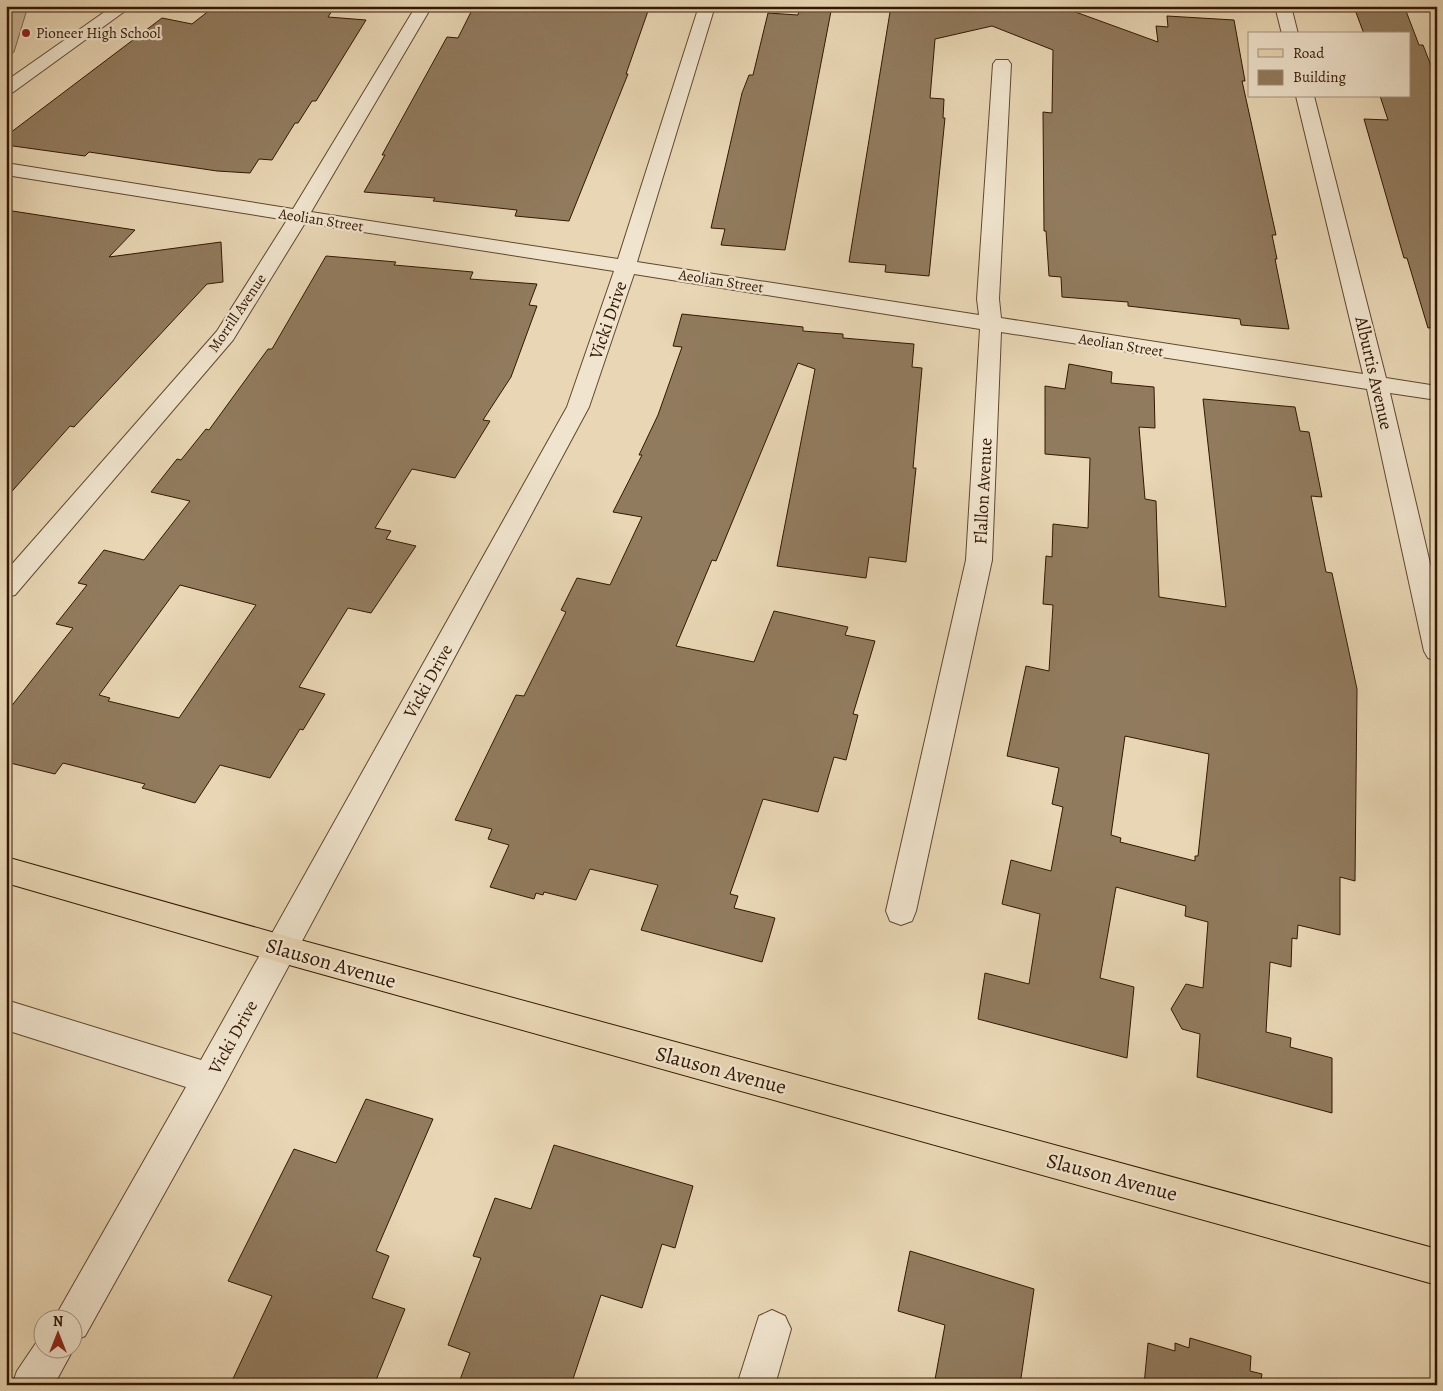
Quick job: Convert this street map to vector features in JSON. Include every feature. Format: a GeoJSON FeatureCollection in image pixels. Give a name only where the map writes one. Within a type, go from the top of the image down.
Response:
{"type":"FeatureCollection","features":[{"type":"Feature","properties":{"kind":"main road","name":"Slauson Avenue"},"geometry":{"type":"LineString","coordinates":[[6,870],[282,949],[1437,1267]]}},
{"type":"Feature","properties":{"kind":"street"},"geometry":{"type":"LineString","coordinates":[[6,89],[124,6]]}},
{"type":"Feature","properties":{"kind":"street","name":"Morrill Avenue"},"geometry":{"type":"LineString","coordinates":[[6,588],[225,336],[424,6]]}},
{"type":"Feature","properties":{"kind":"street","name":"Vicki Drive"},"geometry":{"type":"LineString","coordinates":[[80,1308],[282,949],[578,407],[626,266],[707,6]]}},
{"type":"Feature","properties":{"kind":"street"},"geometry":{"type":"LineString","coordinates":[[1283,6],[1290,32]]}},
{"type":"Feature","properties":{"kind":"street","name":"Flallon Avenue"},"geometry":{"type":"LineString","coordinates":[[901,910],[980,560],[991,325],[988,299],[1002,64]]}},
{"type":"Feature","properties":{"kind":"street","name":"Alburtis Avenue"},"geometry":{"type":"LineString","coordinates":[[1305,98],[1377,385],[1437,651]]}},
{"type":"Feature","properties":{"kind":"street","name":"Aeolian Street"},"geometry":{"type":"LineString","coordinates":[[6,168],[991,325],[1437,393]]}},
{"type":"Feature","properties":{"kind":"street"},"geometry":{"type":"LineString","coordinates":[[6,1015],[210,1079]]}},
{"type":"Feature","properties":{"kind":"street"},"geometry":{"type":"LineString","coordinates":[[756,1385],[772,1329]]}},
{"type":"Feature","properties":{"kind":"street"},"geometry":{"type":"LineString","coordinates":[[31,1385],[49,1358]]}},
{"type":"Feature","properties":{"kind":"shaded area"},"geometry":{"type":"Polygon","coordinates":[[[6,6],[28,6],[14,52],[6,57],[6,6]]]}},
{"type":"Feature","properties":{"kind":"building"},"geometry":{"type":"Polygon","coordinates":[[[215,6],[335,6],[328,17],[366,20],[316,101],[312,101],[298,123],[295,123],[272,160],[259,159],[250,173],[217,171],[89,152],[85,156],[6,145],[6,136],[162,18],[192,24],[215,6]]]}},
{"type":"Feature","properties":{"kind":"building"},"geometry":{"type":"Polygon","coordinates":[[[474,6],[581,6],[648,11],[626,74],[628,74],[569,221],[515,216],[517,210],[433,201],[435,198],[364,192],[385,155],[382,155],[447,37],[458,38],[474,6]]]}},
{"type":"Feature","properties":{"kind":"building"},"geometry":{"type":"Polygon","coordinates":[[[800,6],[832,6],[785,250],[721,245],[725,229],[711,228],[742,93],[749,75],[753,75],[768,13],[798,15],[800,6]]]}},
{"type":"Feature","properties":{"kind":"building"},"geometry":{"type":"Polygon","coordinates":[[[891,6],[1059,6],[1158,42],[1156,26],[1168,27],[1167,16],[1234,20],[1245,81],[1242,81],[1276,235],[1272,235],[1277,259],[1275,259],[1289,329],[1241,325],[1240,319],[1128,306],[1128,302],[1062,297],[1061,277],[1049,276],[1046,231],[1044,231],[1043,112],[1052,113],[1053,50],[992,26],[935,39],[930,98],[944,99],[943,118],[945,118],[929,276],[885,272],[886,265],[849,262],[891,6]]]}},
{"type":"Feature","properties":{"kind":"building"},"geometry":{"type":"Polygon","coordinates":[[[1354,7],[1406,11],[1419,45],[1423,45],[1437,81],[1437,327],[1428,328],[1407,258],[1404,258],[1364,119],[1388,120],[1381,98],[1410,98],[1410,32],[1363,32],[1354,7]]]}},
{"type":"Feature","properties":{"kind":"building"},"geometry":{"type":"Polygon","coordinates":[[[6,210],[135,230],[109,257],[221,242],[223,282],[207,284],[74,427],[70,426],[6,498],[6,210]]]}},
{"type":"Feature","properties":{"kind":"building"},"geometry":{"type":"Polygon","coordinates":[[[326,256],[396,262],[394,265],[473,272],[470,279],[537,284],[529,305],[537,306],[511,377],[483,420],[490,421],[455,478],[412,469],[375,528],[391,531],[386,539],[416,546],[371,613],[348,608],[299,687],[325,694],[303,730],[300,729],[270,778],[220,765],[195,803],[142,788],[145,784],[63,763],[55,774],[6,762],[6,713],[73,628],[56,624],[87,585],[78,583],[104,550],[144,560],[190,501],[151,492],[177,459],[181,460],[206,429],[209,430],[268,349],[272,349],[326,256]],[[180,585],[99,695],[110,698],[108,701],[179,718],[256,605],[180,585]]]}},
{"type":"Feature","properties":{"kind":"building"},"geometry":{"type":"Polygon","coordinates":[[[682,314],[803,327],[803,331],[843,334],[843,338],[914,344],[912,367],[922,368],[913,468],[916,468],[906,562],[869,557],[866,578],[777,566],[815,369],[798,363],[716,561],[712,560],[676,646],[754,662],[774,611],[848,627],[845,635],[875,641],[853,714],[858,715],[846,760],[834,757],[818,812],[763,799],[730,894],[738,896],[734,908],[775,918],[762,962],[641,930],[658,885],[590,869],[576,900],[544,892],[543,895],[536,893],[534,899],[490,887],[509,845],[488,839],[492,829],[455,820],[516,695],[524,696],[566,612],[561,610],[577,578],[610,585],[642,517],[613,512],[642,455],[639,455],[658,415],[682,347],[673,346],[682,314]]]}},
{"type":"Feature","properties":{"kind":"building"},"geometry":{"type":"Polygon","coordinates":[[[1069,364],[1112,372],[1111,383],[1154,387],[1155,428],[1139,427],[1145,499],[1156,501],[1159,597],[1226,607],[1203,399],[1295,407],[1300,431],[1309,432],[1322,497],[1311,496],[1326,572],[1332,573],[1357,689],[1355,881],[1340,877],[1340,935],[1298,925],[1297,939],[1292,938],[1291,967],[1270,962],[1266,1032],[1291,1038],[1290,1047],[1332,1058],[1332,1113],[1197,1077],[1200,1034],[1182,1029],[1171,1009],[1186,984],[1203,988],[1208,922],[1185,916],[1186,906],[1116,887],[1100,978],[1134,987],[1127,1058],[978,1019],[985,973],[1029,984],[1040,914],[1002,904],[1011,860],[1051,871],[1063,807],[1052,804],[1059,768],[1007,756],[1026,666],[1049,671],[1053,605],[1043,604],[1046,556],[1052,557],[1053,524],[1088,528],[1090,458],[1045,454],[1045,386],[1065,389],[1069,364]],[[1125,736],[1111,835],[1121,838],[1120,842],[1195,861],[1195,856],[1198,856],[1209,754],[1125,736]]]}},
{"type":"Feature","properties":{"kind":"building"},"geometry":{"type":"Polygon","coordinates":[[[366,1099],[433,1119],[376,1251],[389,1256],[372,1298],[405,1309],[374,1385],[230,1385],[272,1296],[228,1281],[294,1149],[336,1163],[366,1099]]]}},
{"type":"Feature","properties":{"kind":"building"},"geometry":{"type":"Polygon","coordinates":[[[554,1145],[693,1186],[675,1248],[662,1244],[642,1308],[601,1295],[571,1385],[458,1385],[470,1353],[448,1345],[481,1258],[473,1256],[495,1198],[531,1209],[554,1145]]]}},
{"type":"Feature","properties":{"kind":"building"},"geometry":{"type":"Polygon","coordinates":[[[910,1251],[1034,1289],[1020,1385],[934,1385],[945,1325],[898,1311],[910,1251]]]}},
{"type":"Feature","properties":{"kind":"building"},"geometry":{"type":"Polygon","coordinates":[[[1190,1338],[1251,1356],[1250,1371],[1262,1374],[1260,1385],[1144,1385],[1148,1343],[1175,1351],[1175,1343],[1189,1348],[1190,1338]]]}},
{"type":"Feature","properties":{"kind":"place","name":"Pioneer High School"},"geometry":{"type":"Point","coordinates":[26,33]}}]}
